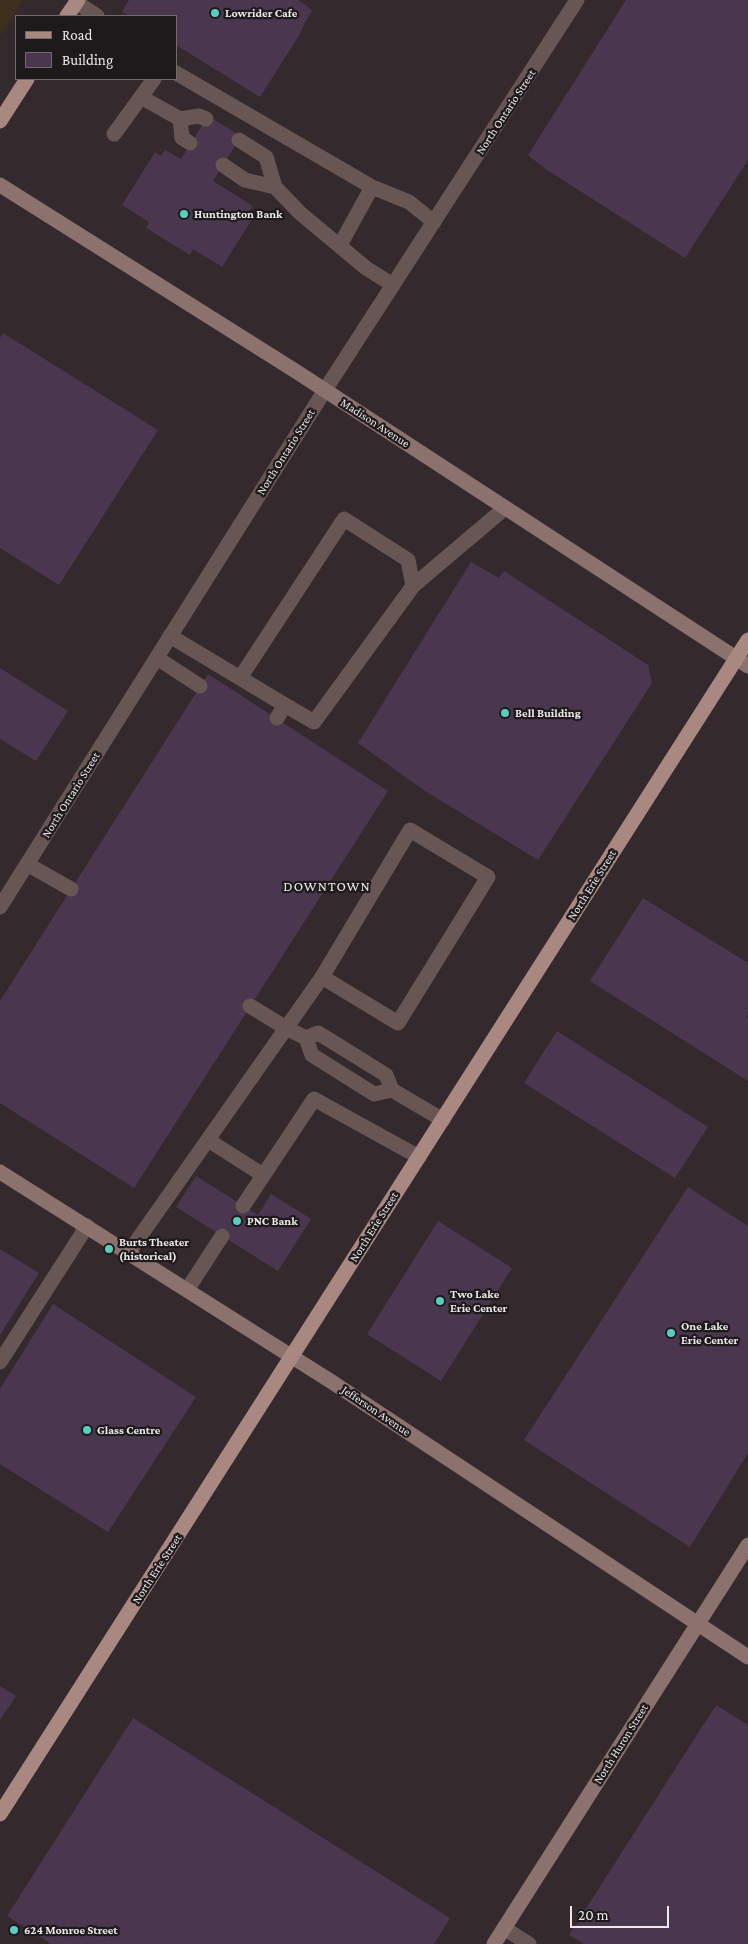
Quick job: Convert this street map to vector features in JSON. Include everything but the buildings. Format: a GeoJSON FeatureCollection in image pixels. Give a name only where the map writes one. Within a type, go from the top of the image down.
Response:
{"type":"FeatureCollection","features":[{"type":"Feature","properties":{"kind":"main road"},"geometry":{"type":"LineString","coordinates":[[68,15],[77,1]]}},
{"type":"Feature","properties":{"kind":"main road"},"geometry":{"type":"LineString","coordinates":[[0,121],[26,80]]}},
{"type":"Feature","properties":{"kind":"main road","name":"North Erie Street"},"geometry":{"type":"LineString","coordinates":[[0,1814],[419,1156],[742,662],[748,640]]}},
{"type":"Feature","properties":{"kind":"street","name":"North Ontario Street"},"geometry":{"type":"LineString","coordinates":[[0,907],[325,390],[578,0]]}},
{"type":"Feature","properties":{"kind":"street"},"geometry":{"type":"LineString","coordinates":[[77,1],[96,15]]}},
{"type":"Feature","properties":{"kind":"street"},"geometry":{"type":"LineString","coordinates":[[178,74],[372,187],[409,202],[434,222]]}},
{"type":"Feature","properties":{"kind":"street"},"geometry":{"type":"LineString","coordinates":[[114,134],[153,80]]}},
{"type":"Feature","properties":{"kind":"street"},"geometry":{"type":"LineString","coordinates":[[141,97],[180,119],[199,116],[206,119]]}},
{"type":"Feature","properties":{"kind":"street"},"geometry":{"type":"LineString","coordinates":[[180,119],[182,138],[190,144]]}},
{"type":"Feature","properties":{"kind":"street"},"geometry":{"type":"LineString","coordinates":[[238,140],[266,157],[275,187],[300,213],[366,268],[393,285]]}},
{"type":"Feature","properties":{"kind":"street"},"geometry":{"type":"LineString","coordinates":[[223,165],[245,180],[275,187]]}},
{"type":"Feature","properties":{"kind":"street","name":"Madison Avenue"},"geometry":{"type":"LineString","coordinates":[[0,185],[325,390],[742,662]]}},
{"type":"Feature","properties":{"kind":"street"},"geometry":{"type":"LineString","coordinates":[[340,245],[372,187]]}},
{"type":"Feature","properties":{"kind":"street"},"geometry":{"type":"LineString","coordinates":[[170,636],[314,722],[413,586],[505,508]]}},
{"type":"Feature","properties":{"kind":"street"},"geometry":{"type":"LineString","coordinates":[[240,678],[344,519],[408,560],[413,586]]}},
{"type":"Feature","properties":{"kind":"street"},"geometry":{"type":"LineString","coordinates":[[157,658],[200,686]]}},
{"type":"Feature","properties":{"kind":"street"},"geometry":{"type":"LineString","coordinates":[[277,718],[285,705]]}},
{"type":"Feature","properties":{"kind":"street"},"geometry":{"type":"LineString","coordinates":[[129,1252],[322,978],[410,830],[488,877],[398,1024],[322,978]]}},
{"type":"Feature","properties":{"kind":"street"},"geometry":{"type":"LineString","coordinates":[[27,864],[71,889]]}},
{"type":"Feature","properties":{"kind":"street"},"geometry":{"type":"LineString","coordinates":[[250,1006],[306,1038],[312,1055],[374,1094],[392,1090]]}},
{"type":"Feature","properties":{"kind":"street"},"geometry":{"type":"LineString","coordinates":[[306,1038],[318,1033],[386,1075],[392,1090],[443,1120]]}},
{"type":"Feature","properties":{"kind":"street"},"geometry":{"type":"LineString","coordinates":[[244,1206],[314,1099],[419,1156]]}},
{"type":"Feature","properties":{"kind":"street"},"geometry":{"type":"LineString","coordinates":[[208,1140],[263,1175]]}},
{"type":"Feature","properties":{"kind":"street","name":"Jefferson Avenue"},"geometry":{"type":"LineString","coordinates":[[0,1172],[292,1356],[748,1657]]}},
{"type":"Feature","properties":{"kind":"street"},"geometry":{"type":"LineString","coordinates":[[0,1362],[86,1226]]}},
{"type":"Feature","properties":{"kind":"street"},"geometry":{"type":"LineString","coordinates":[[187,1290],[222,1236]]}},
{"type":"Feature","properties":{"kind":"street","name":"North Huron Street"},"geometry":{"type":"LineString","coordinates":[[494,1944],[748,1545]]}},
{"type":"Feature","properties":{"kind":"street"},"geometry":{"type":"LineString","coordinates":[[504,1928],[530,1944]]}},
{"type":"Feature","properties":{"kind":"shaded area"},"geometry":{"type":"Polygon","coordinates":[[[0,0],[748,0],[748,1944],[0,1944],[0,0]]]}},
{"type":"Feature","properties":{"kind":"shaded area"},"geometry":{"type":"Polygon","coordinates":[[[0,0],[23,0],[0,37],[0,0]]]}},
{"type":"Feature","properties":{"kind":"place","name":"Lowrider Cafe"},"geometry":{"type":"Point","coordinates":[215,13]}},
{"type":"Feature","properties":{"kind":"place","name":"Huntington Bank"},"geometry":{"type":"Point","coordinates":[184,214]}},
{"type":"Feature","properties":{"kind":"place","name":"Bell Building"},"geometry":{"type":"Point","coordinates":[505,713]}},
{"type":"Feature","properties":{"kind":"place","name":"PNC Bank"},"geometry":{"type":"Point","coordinates":[237,1221]}},
{"type":"Feature","properties":{"kind":"place","name":"Burts Theater (historical)"},"geometry":{"type":"Point","coordinates":[109,1249]}},
{"type":"Feature","properties":{"kind":"place","name":"Two Lake Erie Center"},"geometry":{"type":"Point","coordinates":[440,1301]}},
{"type":"Feature","properties":{"kind":"place","name":"One Lake Erie Center"},"geometry":{"type":"Point","coordinates":[671,1333]}},
{"type":"Feature","properties":{"kind":"place","name":"Glass Centre"},"geometry":{"type":"Point","coordinates":[87,1430]}},
{"type":"Feature","properties":{"kind":"place","name":"624 Monroe Street"},"geometry":{"type":"Point","coordinates":[14,1930]}},
{"type":"Feature","properties":{"kind":"district","name":"DOWNTOWN"},"geometry":{"type":"Point","coordinates":[327,887]}}]}
